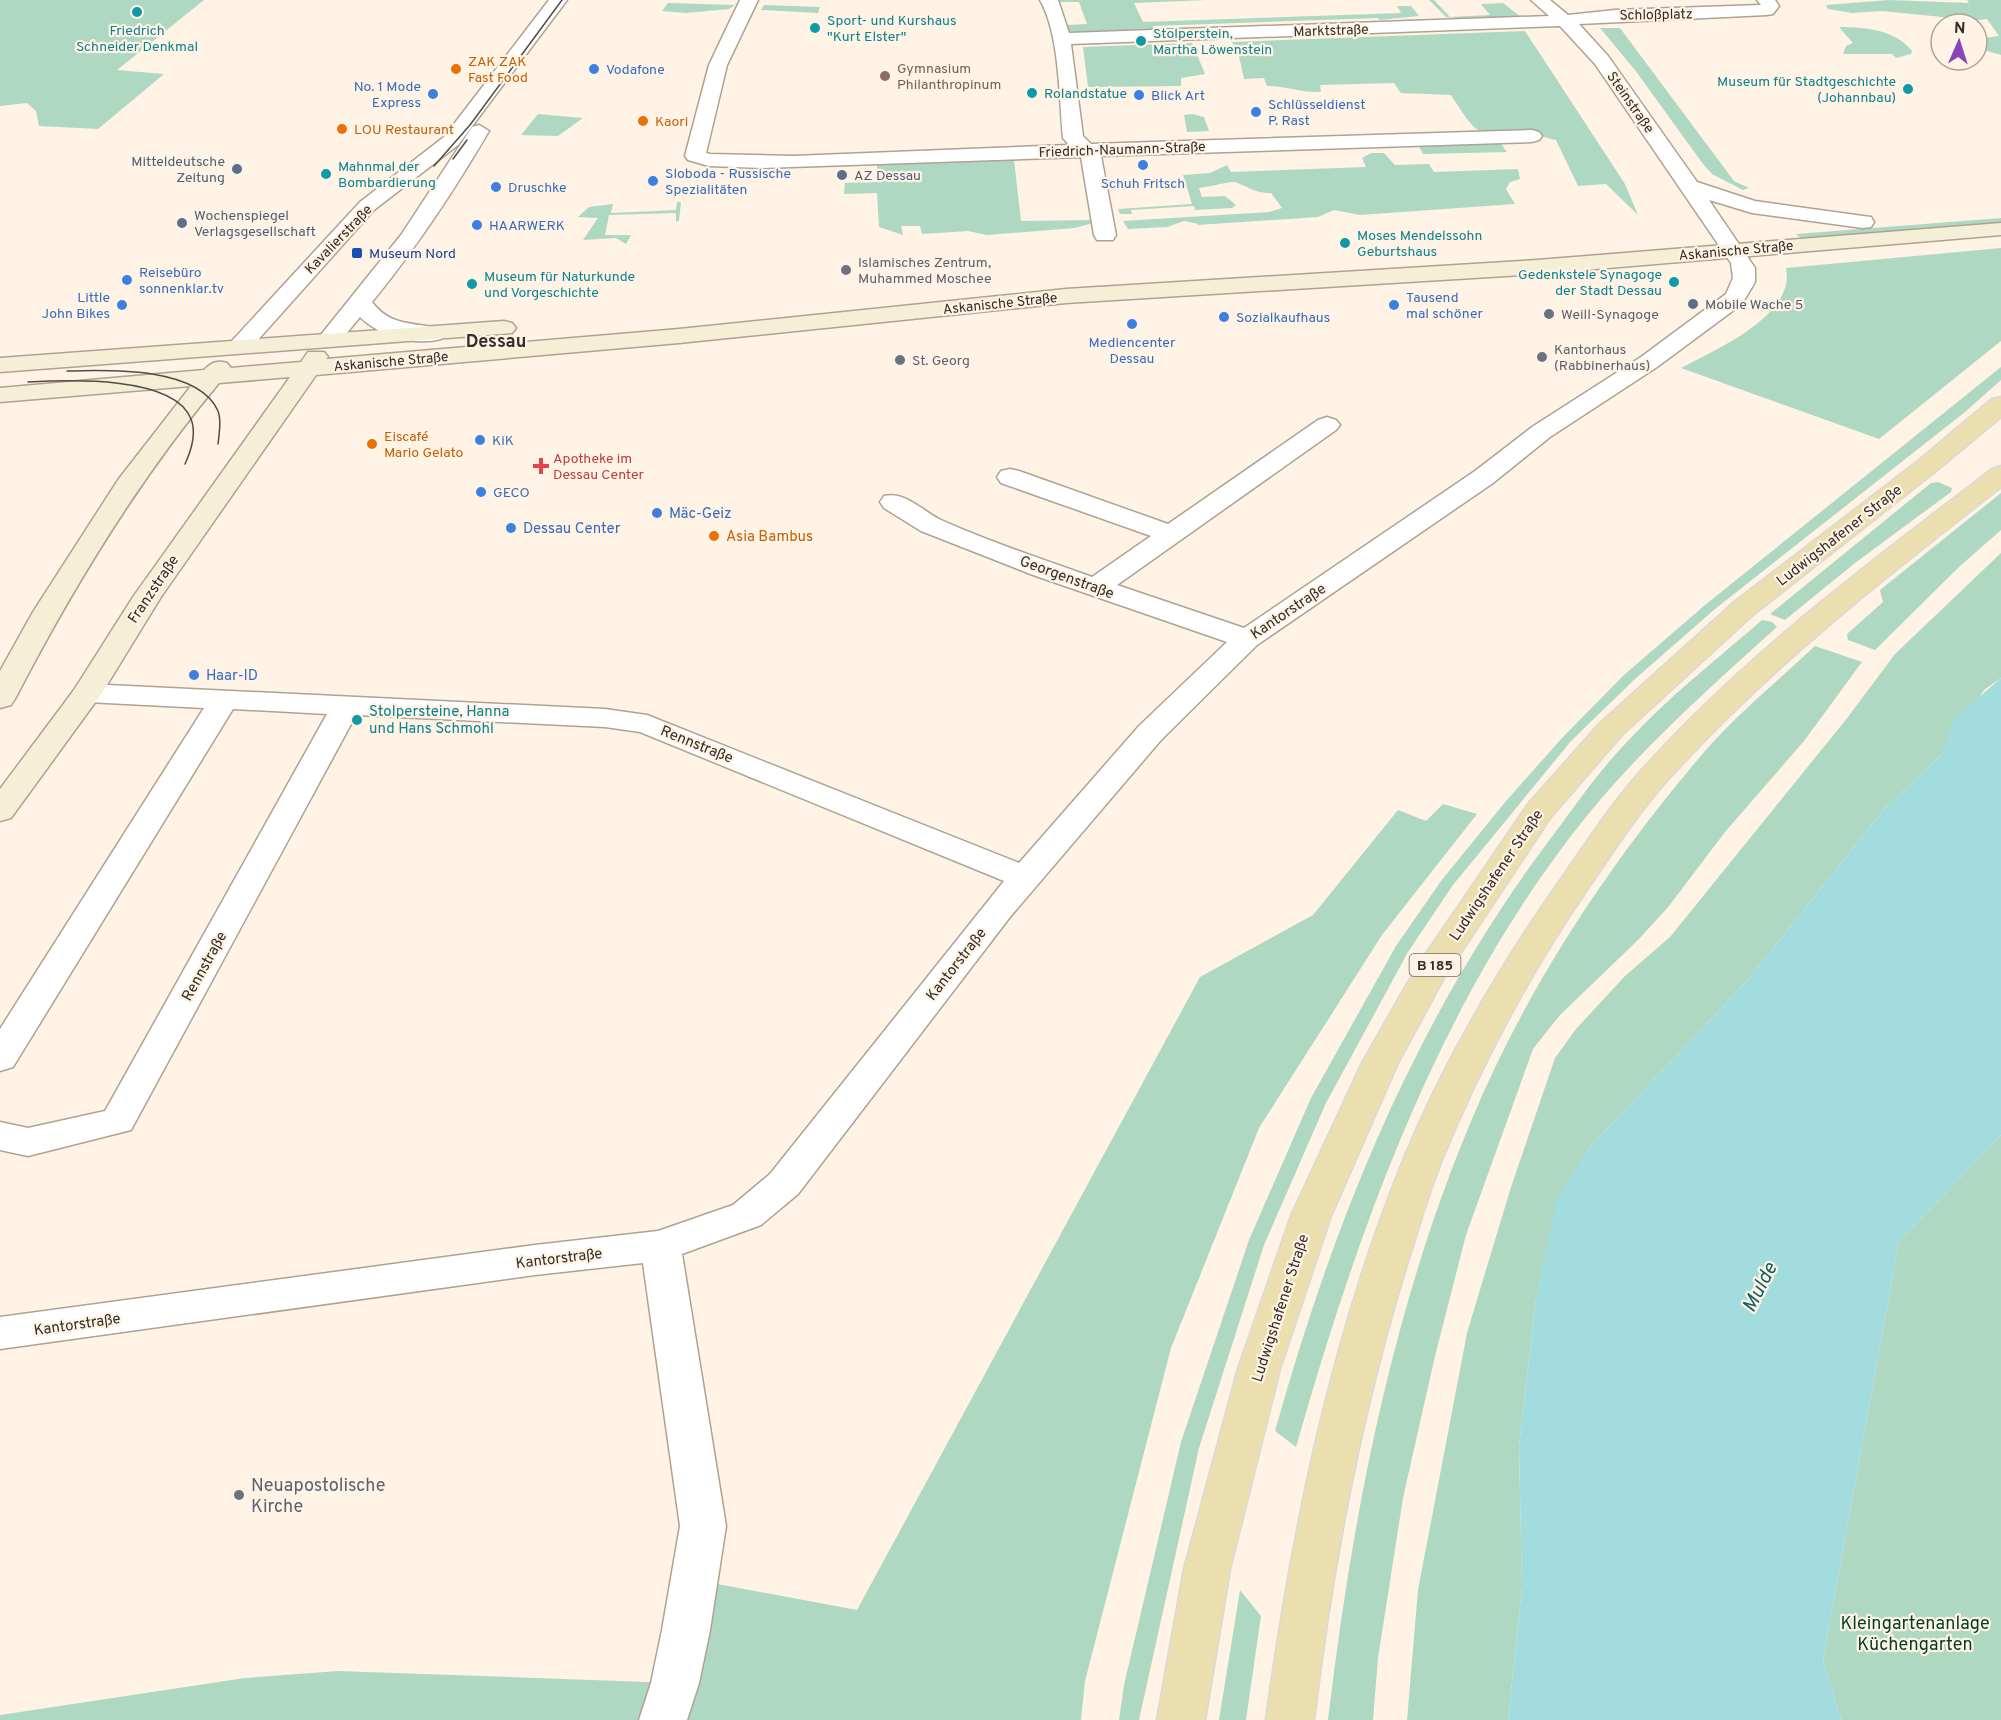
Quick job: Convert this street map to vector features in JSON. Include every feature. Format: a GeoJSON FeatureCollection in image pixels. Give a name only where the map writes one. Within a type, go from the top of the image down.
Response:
{"type":"FeatureCollection","features":[{"type":"Feature","properties":{"kind":"main road","name":"Askanische Straße"},"geometry":{"type":"LineString","coordinates":[[0,395],[679,336],[1066,296],[1537,267],[1863,222],[2001,212]]}},
{"type":"Feature","properties":{"kind":"main road","name":"Askanische Straße"},"geometry":{"type":"LineString","coordinates":[[698,312],[1109,277],[2001,229]]}},
{"type":"Feature","properties":{"kind":"main road","name":"Askanische Straße"},"geometry":{"type":"LineString","coordinates":[[0,365],[523,327]]}},
{"type":"Feature","properties":{"kind":"main road"},"geometry":{"type":"LineString","coordinates":[[307,368],[328,341]]}},
{"type":"Feature","properties":{"kind":"main road"},"geometry":{"type":"LineString","coordinates":[[0,699],[40,622],[159,442],[239,347]]}},
{"type":"Feature","properties":{"kind":"main road","name":"Franzstraße"},"geometry":{"type":"LineString","coordinates":[[0,811],[87,693],[147,597],[307,368]]}},
{"type":"Feature","properties":{"kind":"main road"},"geometry":{"type":"LineString","coordinates":[[76,388],[141,398],[153,406],[160,427],[159,442]]}},
{"type":"Feature","properties":{"kind":"main road","name":"Ludwigshafener Straße"},"geometry":{"type":"LineString","coordinates":[[1181,1720],[1207,1569],[1259,1369],[1311,1216],[1380,1063],[1428,976],[1539,811],[1611,729],[1743,609],[1927,466],[2001,404]]}},
{"type":"Feature","properties":{"kind":"main road"},"geometry":{"type":"LineString","coordinates":[[1290,1720],[1297,1661],[1334,1461],[1372,1311],[1421,1165],[1478,1042],[1531,947],[1609,833],[1650,781],[1696,730],[1779,654],[1899,553],[2001,474]]}},
{"type":"Feature","properties":{"kind":"street","name":"Kavalierstraße"},"geometry":{"type":"LineString","coordinates":[[239,347],[367,206],[451,141],[558,0]]}},
{"type":"Feature","properties":{"kind":"street"},"geometry":{"type":"LineString","coordinates":[[328,341],[361,302],[443,193],[479,130],[573,0]]}},
{"type":"Feature","properties":{"kind":"street","name":"Friedrich-Naumann-Straße"},"geometry":{"type":"LineString","coordinates":[[749,0],[718,64],[694,156],[712,161],[1532,136]]}},
{"type":"Feature","properties":{"kind":"street"},"geometry":{"type":"LineString","coordinates":[[1049,0],[1053,3],[1061,39],[1073,138],[1091,155],[1105,235]]}},
{"type":"Feature","properties":{"kind":"street"},"geometry":{"type":"LineString","coordinates":[[1540,0],[1566,21]]}},
{"type":"Feature","properties":{"kind":"street","name":"Schloßplatz"},"geometry":{"type":"LineString","coordinates":[[1566,21],[1615,15],[1754,12],[1767,10],[1770,6],[1766,0]]}},
{"type":"Feature","properties":{"kind":"street","name":"Marktstraße"},"geometry":{"type":"LineString","coordinates":[[1061,39],[1566,21]]}},
{"type":"Feature","properties":{"kind":"street","name":"Steinstraße"},"geometry":{"type":"LineString","coordinates":[[1566,21],[1602,60],[1728,242]]}},
{"type":"Feature","properties":{"kind":"street"},"geometry":{"type":"LineString","coordinates":[[1691,187],[1752,207],[1863,222]]}},
{"type":"Feature","properties":{"kind":"street","name":"Kantorstraße"},"geometry":{"type":"LineString","coordinates":[[0,1333],[661,1246],[747,1215],[784,1184],[998,909],[1150,734],[1247,639],[1484,477],[1541,432],[1649,362],[1734,299],[1742,288],[1746,275],[1728,242]]}},
{"type":"Feature","properties":{"kind":"street"},"geometry":{"type":"LineString","coordinates":[[361,302],[383,326],[402,331],[433,334]]}},
{"type":"Feature","properties":{"kind":"street"},"geometry":{"type":"LineString","coordinates":[[1094,588],[1327,425]]}},
{"type":"Feature","properties":{"kind":"street"},"geometry":{"type":"LineString","coordinates":[[1010,477],[1171,534]]}},
{"type":"Feature","properties":{"kind":"street","name":"Georgenstraße"},"geometry":{"type":"LineString","coordinates":[[893,502],[930,525],[1094,588],[1247,639]]}},
{"type":"Feature","properties":{"kind":"street","name":"Rennstraße"},"geometry":{"type":"LineString","coordinates":[[87,693],[605,717],[647,724],[1026,878]]}},
{"type":"Feature","properties":{"kind":"street"},"geometry":{"type":"LineString","coordinates":[[0,1058],[224,699]]}},
{"type":"Feature","properties":{"kind":"street","name":"Rennstraße"},"geometry":{"type":"LineString","coordinates":[[0,1136],[28,1142],[118,1122],[347,704]]}},
{"type":"Feature","properties":{"kind":"street"},"geometry":{"type":"LineString","coordinates":[[661,1246],[703,1526],[686,1630],[675,1683],[663,1720]]}},
{"type":"Feature","properties":{"kind":"green space"},"geometry":{"type":"Polygon","coordinates":[[[0,0],[204,0],[117,70],[164,74],[98,129],[39,126],[36,111],[27,103],[0,106],[0,0]]]}},
{"type":"Feature","properties":{"kind":"green space"},"geometry":{"type":"Polygon","coordinates":[[[1058,0],[1207,0],[1134,3],[1143,22],[1401,13],[1397,6],[1411,6],[1419,16],[1380,20],[1378,18],[1153,26],[1155,33],[1070,34],[1067,25],[1087,24],[1079,2],[1060,2],[1058,0]]]}},
{"type":"Feature","properties":{"kind":"green space"},"geometry":{"type":"Polygon","coordinates":[[[1429,0],[1434,0],[1450,17],[1490,15],[1481,4],[1503,3],[1521,17],[1470,19],[1446,17],[1429,0]]]}},
{"type":"Feature","properties":{"kind":"green space"},"geometry":{"type":"Polygon","coordinates":[[[1889,0],[1969,3],[1967,0],[2001,0],[2001,55],[1989,52],[1989,37],[1999,36],[1989,22],[1989,12],[1929,12],[1929,16],[1882,11],[1852,13],[1828,9],[1826,5],[1889,0]]]}},
{"type":"Feature","properties":{"kind":"green space"},"geometry":{"type":"Polygon","coordinates":[[[668,3],[735,5],[729,9],[686,13],[662,11],[668,3]]]}},
{"type":"Feature","properties":{"kind":"green space"},"geometry":{"type":"Polygon","coordinates":[[[764,5],[820,7],[818,13],[761,10],[764,5]]]}},
{"type":"Feature","properties":{"kind":"green space"},"geometry":{"type":"Polygon","coordinates":[[[1839,27],[1868,29],[1888,34],[1905,44],[1912,51],[1911,54],[1896,58],[1892,54],[1843,54],[1846,46],[1853,43],[1839,27]]]}},
{"type":"Feature","properties":{"kind":"green space"},"geometry":{"type":"Polygon","coordinates":[[[1600,28],[1620,28],[1734,181],[1749,188],[1743,190],[1712,174],[1635,70],[1600,28]]]}},
{"type":"Feature","properties":{"kind":"green space"},"geometry":{"type":"Polygon","coordinates":[[[1525,31],[1625,184],[1638,215],[1606,184],[1578,186],[1556,140],[1530,131],[1483,132],[1471,123],[1451,95],[1401,93],[1394,83],[1320,85],[1321,92],[1267,86],[1264,78],[1244,79],[1239,56],[1232,42],[1525,31]]]}},
{"type":"Feature","properties":{"kind":"green space"},"geometry":{"type":"Polygon","coordinates":[[[1192,43],[1205,74],[1181,78],[1181,86],[1088,87],[1083,47],[1192,43]]]}},
{"type":"Feature","properties":{"kind":"green space"},"geometry":{"type":"Polygon","coordinates":[[[538,114],[583,118],[558,136],[521,135],[538,114]]]}},
{"type":"Feature","properties":{"kind":"green space"},"geometry":{"type":"Polygon","coordinates":[[[1193,114],[1204,117],[1209,131],[1187,132],[1184,115],[1193,114]]]}},
{"type":"Feature","properties":{"kind":"green space"},"geometry":{"type":"Polygon","coordinates":[[[1499,141],[1507,152],[1423,154],[1417,143],[1499,141]]]}},
{"type":"Feature","properties":{"kind":"green space"},"geometry":{"type":"Polygon","coordinates":[[[1371,153],[1384,153],[1395,165],[1429,164],[1434,172],[1518,169],[1520,179],[1510,182],[1506,189],[1515,204],[1360,215],[1334,210],[1318,217],[1197,225],[1184,221],[1167,227],[1128,229],[1123,221],[1269,212],[1282,208],[1271,193],[1259,192],[1233,182],[1199,188],[1202,197],[1225,196],[1236,205],[1232,208],[1195,210],[1194,206],[1131,210],[1132,214],[1120,214],[1118,209],[1192,204],[1183,175],[1210,173],[1227,165],[1231,172],[1366,167],[1362,158],[1371,153]]]}},
{"type":"Feature","properties":{"kind":"green space"},"geometry":{"type":"Polygon","coordinates":[[[1014,160],[1021,221],[1094,220],[1093,223],[1075,228],[987,235],[968,231],[922,234],[920,226],[901,226],[903,235],[879,227],[877,193],[844,194],[845,183],[877,182],[877,164],[1014,160]]]}},
{"type":"Feature","properties":{"kind":"green space"},"geometry":{"type":"Polygon","coordinates":[[[677,202],[681,202],[679,221],[676,222],[676,213],[609,215],[605,235],[631,235],[626,244],[616,238],[583,240],[598,218],[578,217],[589,207],[613,204],[611,213],[676,210],[677,202]]]}},
{"type":"Feature","properties":{"kind":"green space"},"geometry":{"type":"Polygon","coordinates":[[[2001,218],[2001,225],[1804,241],[1796,234],[2001,218]]]}},
{"type":"Feature","properties":{"kind":"green space"},"geometry":{"type":"Polygon","coordinates":[[[2001,248],[2001,341],[1879,439],[1681,368],[1731,341],[1766,316],[1778,301],[1786,285],[1786,268],[2001,248]]]}},
{"type":"Feature","properties":{"kind":"green space"},"geometry":{"type":"Polygon","coordinates":[[[2001,367],[2001,380],[1965,412],[1715,609],[1635,679],[1571,741],[1453,885],[1408,952],[1326,1103],[1264,1245],[1199,1448],[1139,1720],[1119,1720],[1124,1685],[1181,1442],[1249,1240],[1311,1098],[1396,946],[1441,881],[1506,801],[1562,738],[1624,675],[1705,605],[2001,367]]]}},
{"type":"Feature","properties":{"kind":"green space"},"geometry":{"type":"Polygon","coordinates":[[[1938,482],[1952,488],[1951,492],[1855,563],[1785,620],[1770,614],[1931,483],[1938,482]]]}},
{"type":"Feature","properties":{"kind":"green space"},"geometry":{"type":"Polygon","coordinates":[[[2001,493],[2001,530],[1959,567],[1875,650],[1848,640],[1847,634],[1883,602],[1880,590],[2001,493]]]}},
{"type":"Feature","properties":{"kind":"green space"},"geometry":{"type":"Polygon","coordinates":[[[2001,553],[2001,678],[1984,690],[1941,755],[1884,809],[1745,983],[1589,1148],[1557,1201],[1535,1305],[1519,1446],[1522,1586],[1508,1720],[1407,1720],[1418,1590],[1467,1333],[1511,1187],[1555,1058],[1576,1029],[1625,976],[1670,937],[1848,717],[1895,654],[2001,553]]]}},
{"type":"Feature","properties":{"kind":"green space"},"geometry":{"type":"Polygon","coordinates":[[[1762,620],[1772,622],[1777,627],[1664,732],[1600,800],[1545,871],[1496,947],[1453,1025],[1414,1107],[1380,1191],[1321,1361],[1296,1447],[1275,1431],[1324,1273],[1385,1121],[1420,1048],[1459,976],[1503,906],[1606,766],[1658,710],[1762,620]]]}},
{"type":"Feature","properties":{"kind":"green space"},"geometry":{"type":"Polygon","coordinates":[[[1815,646],[1862,662],[1804,741],[1725,832],[1669,906],[1639,939],[1560,1015],[1533,1049],[1466,1235],[1435,1356],[1403,1498],[1378,1658],[1373,1720],[1328,1720],[1349,1567],[1363,1490],[1398,1339],[1419,1264],[1444,1191],[1494,1069],[1519,1020],[1574,926],[1637,836],[1718,737],[1815,646]]]}},
{"type":"Feature","properties":{"kind":"green space"},"geometry":{"type":"Polygon","coordinates":[[[1443,804],[1477,814],[1382,935],[1259,1128],[1171,1348],[1085,1681],[1081,1720],[0,1720],[0,1715],[245,1678],[338,1671],[675,1683],[696,1580],[857,1610],[1200,977],[1313,915],[1398,810],[1426,821],[1443,804]]]}},
{"type":"Feature","properties":{"kind":"green space","name":"Kleingartenanlage Küchengarten"},"geometry":{"type":"Polygon","coordinates":[[[2001,1135],[2001,1720],[1841,1720],[1823,1660],[1899,1242],[2001,1135]]]}},
{"type":"Feature","properties":{"kind":"green space"},"geometry":{"type":"Polygon","coordinates":[[[1240,1590],[1261,1616],[1246,1720],[1219,1720],[1240,1590]]]}},
{"type":"Feature","properties":{"kind":"water","name":"Mulde"},"geometry":{"type":"Polygon","coordinates":[[[2001,678],[2001,1135],[1899,1242],[1823,1660],[1841,1720],[1508,1720],[1522,1586],[1519,1446],[1535,1305],[1556,1201],[1589,1148],[1745,983],[1884,809],[1941,755],[1955,718],[2001,678]]]}},
{"type":"Feature","properties":{"kind":"tram line"},"geometry":{"type":"LineString","coordinates":[[434,166],[470,125],[562,0]]}},
{"type":"Feature","properties":{"kind":"tram line"},"geometry":{"type":"LineString","coordinates":[[453,159],[467,140]]}},
{"type":"Feature","properties":{"kind":"tram line"},"geometry":{"type":"LineString","coordinates":[[67,371],[128,371],[172,378],[192,386],[207,396],[218,411],[220,423],[218,444]]}},
{"type":"Feature","properties":{"kind":"tram line"},"geometry":{"type":"LineString","coordinates":[[28,382],[118,383],[164,394],[181,405],[193,425],[191,448],[185,464]]}},
{"type":"Feature","properties":{"kind":"place","name":"Friedrich Schneider Denkmal"},"geometry":{"type":"Point","coordinates":[137,12]}},
{"type":"Feature","properties":{"kind":"place","name":"Sport- und Kurshaus \"Kurt Elster\""},"geometry":{"type":"Point","coordinates":[815,28]}},
{"type":"Feature","properties":{"kind":"place","name":"Stolperstein, Martha Löwenstein"},"geometry":{"type":"Point","coordinates":[1141,41]}},
{"type":"Feature","properties":{"kind":"place","name":"ZAK ZAK Fast Food"},"geometry":{"type":"Point","coordinates":[456,69]}},
{"type":"Feature","properties":{"kind":"place","name":"Vodafone"},"geometry":{"type":"Point","coordinates":[594,69]}},
{"type":"Feature","properties":{"kind":"place","name":"Gymnasium Philanthropinum"},"geometry":{"type":"Point","coordinates":[885,76]}},
{"type":"Feature","properties":{"kind":"place","name":"Museum für Stadtgeschichte (Johannbau)"},"geometry":{"type":"Point","coordinates":[1908,89]}},
{"type":"Feature","properties":{"kind":"place","name":"Rolandstatue"},"geometry":{"type":"Point","coordinates":[1032,93]}},
{"type":"Feature","properties":{"kind":"place","name":"No. 1 Mode Express"},"geometry":{"type":"Point","coordinates":[433,94]}},
{"type":"Feature","properties":{"kind":"place","name":"Blick Art"},"geometry":{"type":"Point","coordinates":[1139,95]}},
{"type":"Feature","properties":{"kind":"place","name":"Schlüsseldienst P. Rast"},"geometry":{"type":"Point","coordinates":[1256,112]}},
{"type":"Feature","properties":{"kind":"place","name":"Kaori"},"geometry":{"type":"Point","coordinates":[643,121]}},
{"type":"Feature","properties":{"kind":"place","name":"LOU Restaurant"},"geometry":{"type":"Point","coordinates":[342,129]}},
{"type":"Feature","properties":{"kind":"place","name":"Schuh Fritsch"},"geometry":{"type":"Point","coordinates":[1143,165]}},
{"type":"Feature","properties":{"kind":"place","name":"Mitteldeutsche Zeitung"},"geometry":{"type":"Point","coordinates":[237,169]}},
{"type":"Feature","properties":{"kind":"place","name":"Mahnmal der Bombardierung"},"geometry":{"type":"Point","coordinates":[326,174]}},
{"type":"Feature","properties":{"kind":"place","name":"AZ Dessau"},"geometry":{"type":"Point","coordinates":[842,175]}},
{"type":"Feature","properties":{"kind":"place","name":"Sloboda - Russische Spezialitäten"},"geometry":{"type":"Point","coordinates":[653,181]}},
{"type":"Feature","properties":{"kind":"place","name":"Druschke"},"geometry":{"type":"Point","coordinates":[496,187]}},
{"type":"Feature","properties":{"kind":"place","name":"Wochenspiegel Verlagsgesellschaft"},"geometry":{"type":"Point","coordinates":[182,223]}},
{"type":"Feature","properties":{"kind":"place","name":"HAARWERK"},"geometry":{"type":"Point","coordinates":[477,225]}},
{"type":"Feature","properties":{"kind":"place","name":"Moses Mendelssohn Geburtshaus"},"geometry":{"type":"Point","coordinates":[1345,243]}},
{"type":"Feature","properties":{"kind":"place","name":"Museum Nord"},"geometry":{"type":"Point","coordinates":[357,253]}},
{"type":"Feature","properties":{"kind":"place","name":"Islamisches Zentrum, Muhammed Moschee"},"geometry":{"type":"Point","coordinates":[846,270]}},
{"type":"Feature","properties":{"kind":"place","name":"Reisebüro sonnenklar.tv"},"geometry":{"type":"Point","coordinates":[127,280]}},
{"type":"Feature","properties":{"kind":"place","name":"Gedenkstele Synagoge der Stadt Dessau"},"geometry":{"type":"Point","coordinates":[1674,282]}},
{"type":"Feature","properties":{"kind":"place","name":"Museum für Naturkunde und Vorgeschichte"},"geometry":{"type":"Point","coordinates":[472,284]}},
{"type":"Feature","properties":{"kind":"place","name":"Mobile Wache 5"},"geometry":{"type":"Point","coordinates":[1693,304]}},
{"type":"Feature","properties":{"kind":"place","name":"Little John Bikes"},"geometry":{"type":"Point","coordinates":[122,305]}},
{"type":"Feature","properties":{"kind":"place","name":"Tausend mal schöner"},"geometry":{"type":"Point","coordinates":[1394,305]}},
{"type":"Feature","properties":{"kind":"place","name":"Weill-Synagoge"},"geometry":{"type":"Point","coordinates":[1549,314]}},
{"type":"Feature","properties":{"kind":"place","name":"Sozialkaufhaus"},"geometry":{"type":"Point","coordinates":[1224,317]}},
{"type":"Feature","properties":{"kind":"place","name":"Mediencenter Dessau"},"geometry":{"type":"Point","coordinates":[1132,324]}},
{"type":"Feature","properties":{"kind":"place","name":"Kantorhaus (Rabbinerhaus)"},"geometry":{"type":"Point","coordinates":[1542,357]}},
{"type":"Feature","properties":{"kind":"place","name":"St. Georg"},"geometry":{"type":"Point","coordinates":[900,360]}},
{"type":"Feature","properties":{"kind":"place","name":"KiK"},"geometry":{"type":"Point","coordinates":[480,440]}},
{"type":"Feature","properties":{"kind":"place","name":"Eiscafé Mario Gelato"},"geometry":{"type":"Point","coordinates":[372,444]}},
{"type":"Feature","properties":{"kind":"place","name":"Apotheke im Dessau Center"},"geometry":{"type":"Point","coordinates":[541,466]}},
{"type":"Feature","properties":{"kind":"place","name":"GECO"},"geometry":{"type":"Point","coordinates":[481,492]}},
{"type":"Feature","properties":{"kind":"place","name":"Mäc-Geiz"},"geometry":{"type":"Point","coordinates":[657,513]}},
{"type":"Feature","properties":{"kind":"place","name":"Dessau Center"},"geometry":{"type":"Point","coordinates":[511,528]}},
{"type":"Feature","properties":{"kind":"place","name":"Asia Bambus"},"geometry":{"type":"Point","coordinates":[714,536]}},
{"type":"Feature","properties":{"kind":"place","name":"Haar-ID"},"geometry":{"type":"Point","coordinates":[194,675]}},
{"type":"Feature","properties":{"kind":"place","name":"Stolpersteine, Hanna und Hans Schmohl"},"geometry":{"type":"Point","coordinates":[357,720]}},
{"type":"Feature","properties":{"kind":"place","name":"Neuapostolische Kirche"},"geometry":{"type":"Point","coordinates":[239,1495]}},
{"type":"Feature","properties":{"kind":"district","name":"Dessau"},"geometry":{"type":"Point","coordinates":[496,341]}}]}
